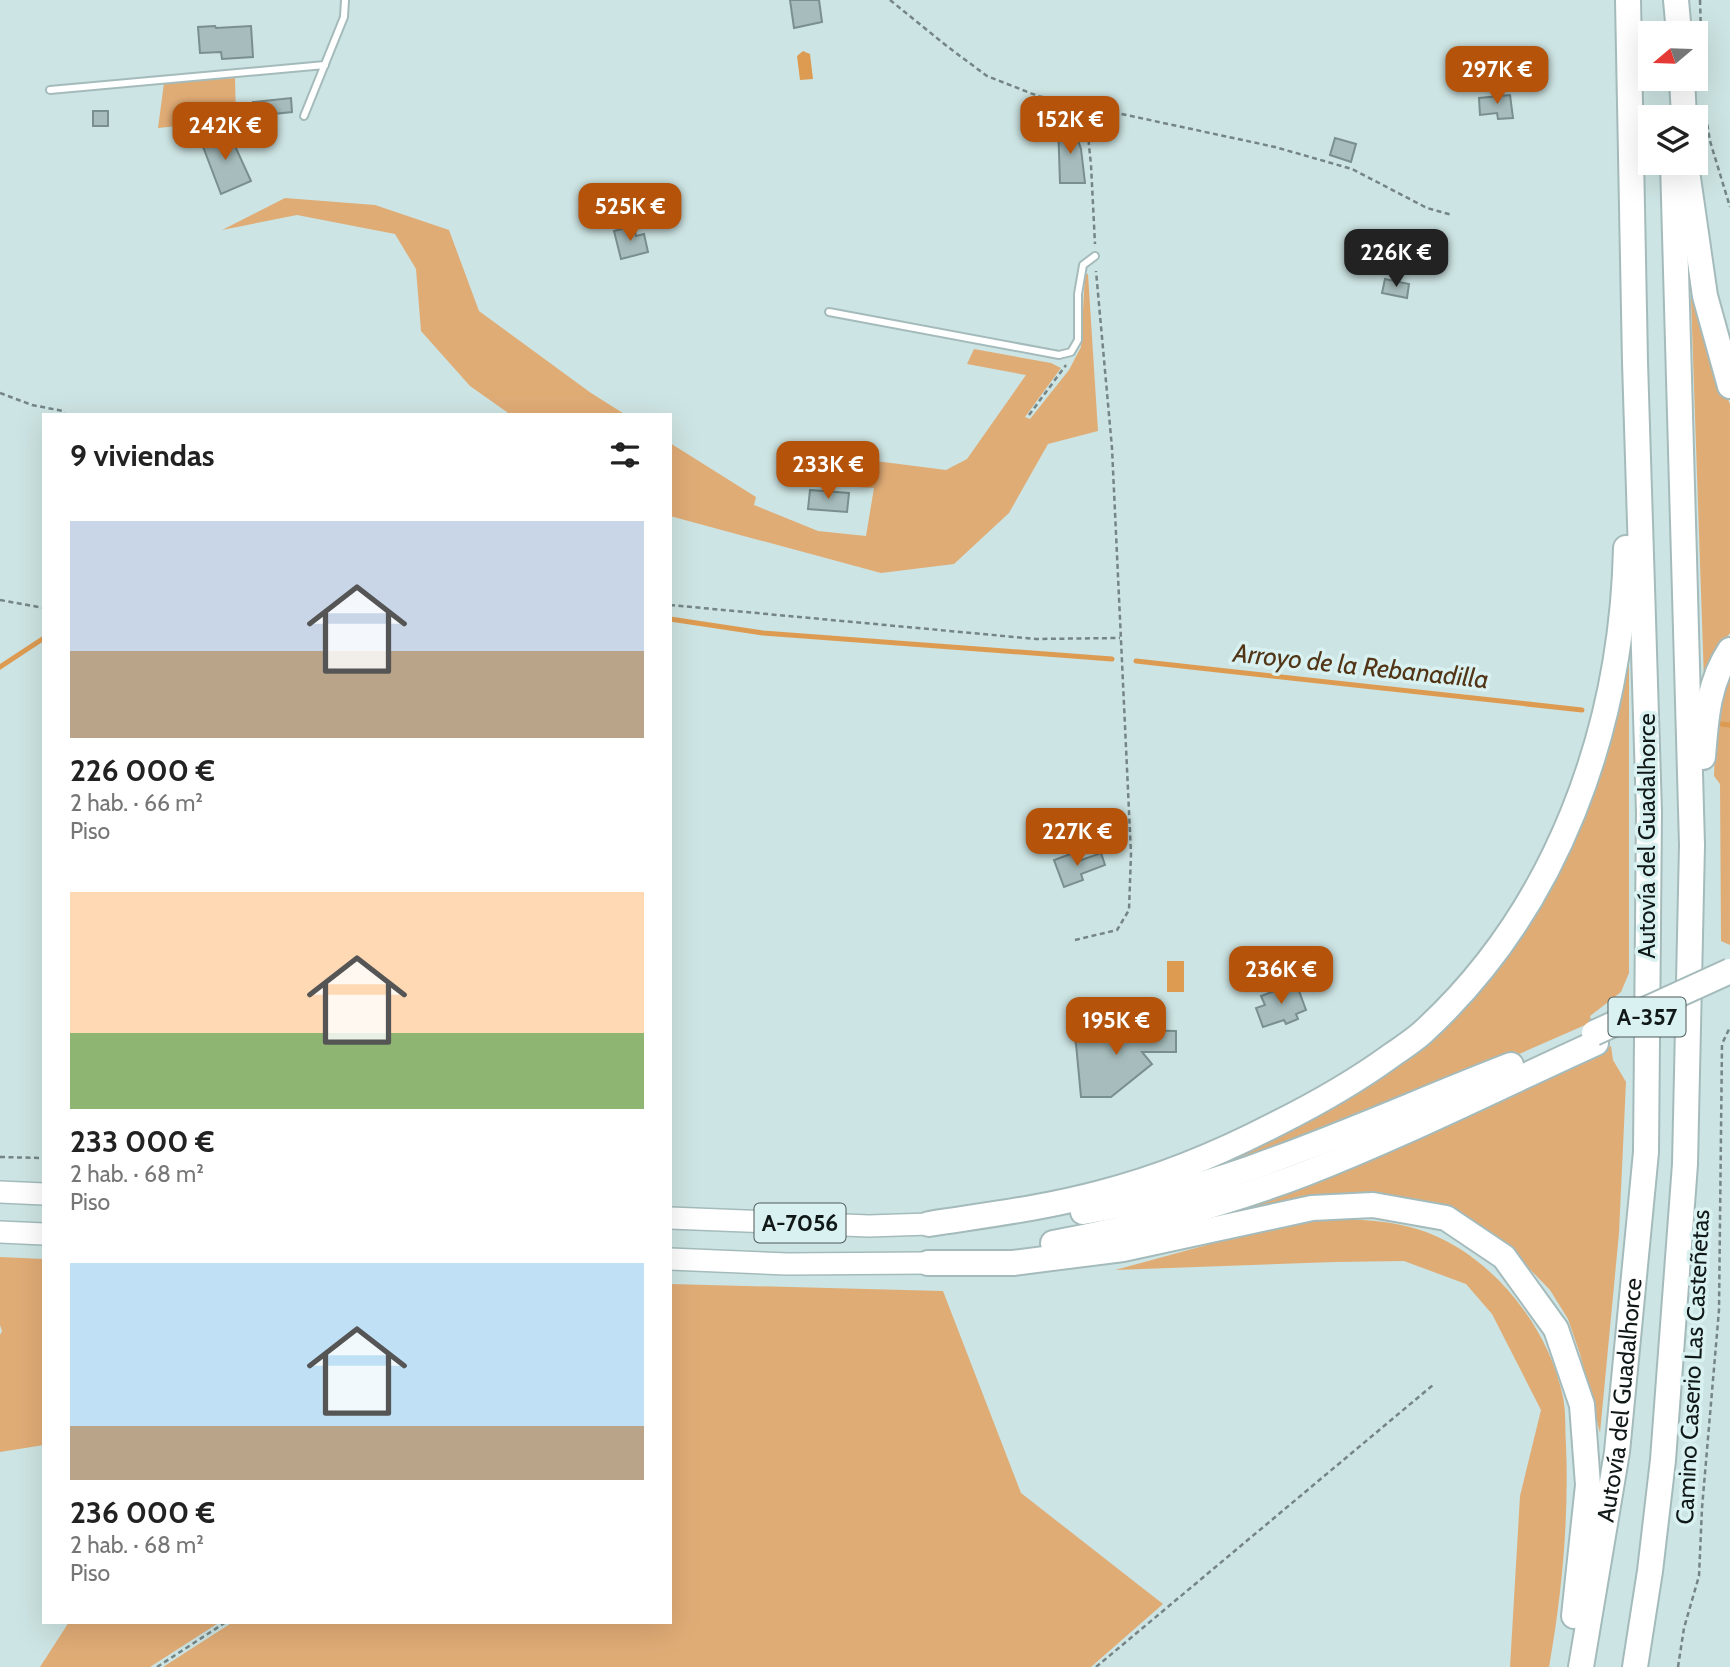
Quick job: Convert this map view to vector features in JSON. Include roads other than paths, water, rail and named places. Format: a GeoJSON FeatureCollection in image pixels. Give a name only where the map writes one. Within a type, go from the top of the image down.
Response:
{"type":"FeatureCollection","features":[{"type":"Feature","properties":{"kind":"highway","name":"Autovía del Guadalhorce"},"geometry":{"type":"LineString","coordinates":[[1580,1667],[1617,1452],[1646,1152],[1648,799],[1628,0]]}},
{"type":"Feature","properties":{"kind":"highway"},"geometry":{"type":"LineString","coordinates":[[1668,0],[1669,21]]}},
{"type":"Feature","properties":{"kind":"highway"},"geometry":{"type":"LineString","coordinates":[[1676,0],[1678,21]]}},
{"type":"Feature","properties":{"kind":"highway","name":"Autovía del Guadalhorce"},"geometry":{"type":"LineString","coordinates":[[1635,1667],[1663,1460],[1685,1164],[1692,845],[1673,175]]}},
{"type":"Feature","properties":{"kind":"highway"},"geometry":{"type":"LineString","coordinates":[[1688,175],[1705,296],[1730,386]]}},
{"type":"Feature","properties":{"kind":"highway"},"geometry":{"type":"LineString","coordinates":[[929,1224],[1100,1193],[1229,1148],[1350,1085],[1421,1034],[1475,979],[1521,918],[1566,835],[1605,719],[1625,591],[1628,459],[1635,362]]}},
{"type":"Feature","properties":{"kind":"highway"},"geometry":{"type":"LineString","coordinates":[[1692,845],[1710,697],[1717,673],[1730,650]]}},
{"type":"Feature","properties":{"kind":"highway"},"geometry":{"type":"LineString","coordinates":[[928,1263],[1119,1231],[1197,1210],[1303,1174],[1415,1128],[1730,971]]}},
{"type":"Feature","properties":{"kind":"highway"},"geometry":{"type":"LineString","coordinates":[[929,1224],[1011,1223],[1109,1208],[1189,1189],[1595,1038],[1730,981]]}},
{"type":"Feature","properties":{"kind":"highway"},"geometry":{"type":"LineString","coordinates":[[928,1263],[1013,1264],[1123,1250],[1312,1208],[1373,1205],[1446,1219],[1504,1257],[1556,1329],[1582,1405],[1588,1485],[1569,1667]]}},
{"type":"Feature","properties":{"kind":"main road"},"geometry":{"type":"LineString","coordinates":[[0,1192],[42,1194]]}},
{"type":"Feature","properties":{"kind":"main road","name":"A-7056"},"geometry":{"type":"LineString","coordinates":[[672,1218],[869,1226],[929,1224]]}},
{"type":"Feature","properties":{"kind":"main road"},"geometry":{"type":"LineString","coordinates":[[0,1232],[42,1234]]}},
{"type":"Feature","properties":{"kind":"main road","name":"A-7056"},"geometry":{"type":"LineString","coordinates":[[672,1259],[787,1264],[928,1263]]}},
{"type":"Feature","properties":{"kind":"lane"},"geometry":{"type":"LineString","coordinates":[[304,116],[344,17],[345,0]]}},
{"type":"Feature","properties":{"kind":"lane"},"geometry":{"type":"LineString","coordinates":[[50,90],[325,65]]}},
{"type":"Feature","properties":{"kind":"lane"},"geometry":{"type":"LineString","coordinates":[[829,312],[1059,355],[1071,352],[1078,340],[1078,294],[1083,265],[1095,257]]}},
{"type":"Feature","properties":{"kind":"waterway","name":"Arroyo de la Rebanadilla"},"geometry":{"type":"LineString","coordinates":[[672,619],[763,633],[1112,659]]}},
{"type":"Feature","properties":{"kind":"waterway","name":"Arroyo de la Rebanadilla"},"geometry":{"type":"LineString","coordinates":[[0,667],[42,639]]}},
{"type":"Feature","properties":{"kind":"waterway","name":"Arroyo de la Rebanadilla"},"geometry":{"type":"LineString","coordinates":[[1136,661],[1582,710]]}},
{"type":"Feature","properties":{"kind":"waterway","name":"Arroyo de la Rebanadilla"},"geometry":{"type":"LineString","coordinates":[[1721,724],[1730,725]]}}]}
